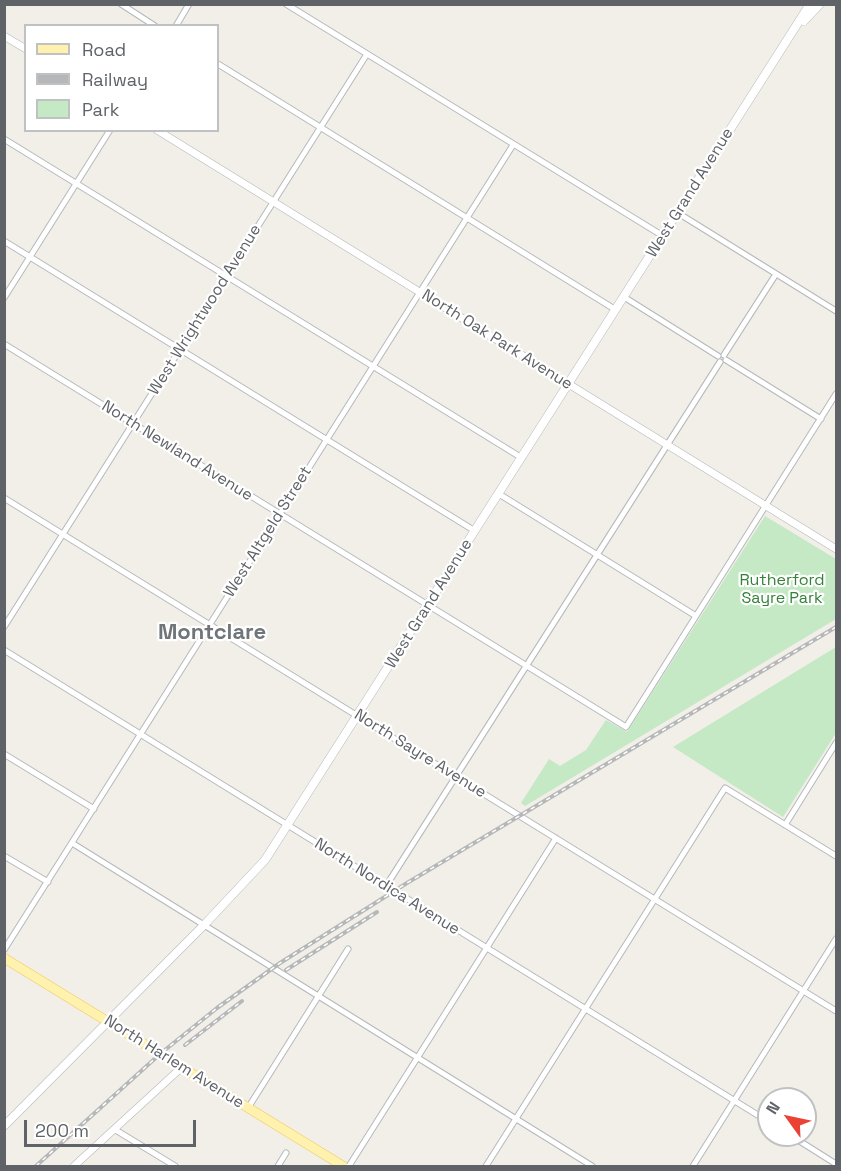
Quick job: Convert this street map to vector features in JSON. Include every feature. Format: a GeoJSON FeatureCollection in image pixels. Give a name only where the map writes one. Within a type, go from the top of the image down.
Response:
{"type":"FeatureCollection","features":[{"type":"Feature","properties":{"kind":"main road","name":"West Grand Avenue"},"geometry":{"type":"LineString","coordinates":[[4,1126],[204,925],[265,860],[810,4]]}},
{"type":"Feature","properties":{"kind":"main road","name":"West Grand Avenue"},"geometry":{"type":"LineString","coordinates":[[792,32],[820,4]]}},
{"type":"Feature","properties":{"kind":"main road","name":"North Harlem Avenue"},"geometry":{"type":"LineString","coordinates":[[4,958],[343,1167]]}},
{"type":"Feature","properties":{"kind":"street"},"geometry":{"type":"LineString","coordinates":[[121,4],[152,24]]}},
{"type":"Feature","properties":{"kind":"street"},"geometry":{"type":"LineString","coordinates":[[177,24],[189,4]]}},
{"type":"Feature","properties":{"kind":"street"},"geometry":{"type":"LineString","coordinates":[[286,4],[663,236]]}},
{"type":"Feature","properties":{"kind":"street"},"geometry":{"type":"LineString","coordinates":[[4,36],[24,48]]}},
{"type":"Feature","properties":{"kind":"street","name":"West Wrightwood Avenue"},"geometry":{"type":"LineString","coordinates":[[4,627],[367,54]]}},
{"type":"Feature","properties":{"kind":"street"},"geometry":{"type":"LineString","coordinates":[[219,65],[616,310]]}},
{"type":"Feature","properties":{"kind":"street"},"geometry":{"type":"LineString","coordinates":[[4,298],[109,132]]}},
{"type":"Feature","properties":{"kind":"street","name":"North Oak Park Avenue"},"geometry":{"type":"LineString","coordinates":[[161,132],[837,549]]}},
{"type":"Feature","properties":{"kind":"street"},"geometry":{"type":"LineString","coordinates":[[4,139],[522,458]]}},
{"type":"Feature","properties":{"kind":"street","name":"West Altgeld Street"},"geometry":{"type":"LineString","coordinates":[[4,950],[513,145]]}},
{"type":"Feature","properties":{"kind":"street"},"geometry":{"type":"LineString","coordinates":[[678,213],[837,311]]}},
{"type":"Feature","properties":{"kind":"street"},"geometry":{"type":"LineString","coordinates":[[4,241],[475,531]]}},
{"type":"Feature","properties":{"kind":"street"},"geometry":{"type":"LineString","coordinates":[[386,886],[776,274]]}},
{"type":"Feature","properties":{"kind":"street"},"geometry":{"type":"LineString","coordinates":[[624,297],[821,419]]}},
{"type":"Feature","properties":{"kind":"street","name":"North Newland Avenue"},"geometry":{"type":"LineString","coordinates":[[4,344],[626,727],[696,616]]}},
{"type":"Feature","properties":{"kind":"street"},"geometry":{"type":"LineString","coordinates":[[499,494],[696,616],[837,394]]}},
{"type":"Feature","properties":{"kind":"street","name":"North Sayre Avenue"},"geometry":{"type":"LineString","coordinates":[[4,498],[837,1011]]}},
{"type":"Feature","properties":{"kind":"street","name":"North Nordica Avenue"},"geometry":{"type":"LineString","coordinates":[[4,651],[757,1115]]}},
{"type":"Feature","properties":{"kind":"street"},"geometry":{"type":"LineString","coordinates":[[785,825],[835,750],[837,743]]}},
{"type":"Feature","properties":{"kind":"street"},"geometry":{"type":"LineString","coordinates":[[4,754],[94,809]]}},
{"type":"Feature","properties":{"kind":"street"},"geometry":{"type":"LineString","coordinates":[[486,1167],[725,788],[837,856]]}},
{"type":"Feature","properties":{"kind":"street"},"geometry":{"type":"LineString","coordinates":[[349,1167],[556,838]]}},
{"type":"Feature","properties":{"kind":"street"},"geometry":{"type":"LineString","coordinates":[[72,843],[592,1167]]}},
{"type":"Feature","properties":{"kind":"street"},"geometry":{"type":"LineString","coordinates":[[4,856],[48,882]]}},
{"type":"Feature","properties":{"kind":"street"},"geometry":{"type":"LineString","coordinates":[[693,1167],[837,939]]}},
{"type":"Feature","properties":{"kind":"street"},"geometry":{"type":"LineString","coordinates":[[248,1108],[348,949]]}},
{"type":"Feature","properties":{"kind":"street"},"geometry":{"type":"LineString","coordinates":[[74,1167],[182,1067]]}},
{"type":"Feature","properties":{"kind":"street"},"geometry":{"type":"LineString","coordinates":[[114,1129],[175,1167]]}},
{"type":"Feature","properties":{"kind":"street"},"geometry":{"type":"LineString","coordinates":[[809,1147],[837,1164]]}},
{"type":"Feature","properties":{"kind":"street"},"geometry":{"type":"LineString","coordinates":[[278,1167],[286,1153]]}},
{"type":"Feature","properties":{"kind":"green space","name":"Rutherford Sayre Park"},"geometry":{"type":"Polygon","coordinates":[[[765,516],[836,559],[836,619],[525,806],[521,803],[549,759],[560,766],[586,750],[606,720],[627,732],[765,516]]]}},
{"type":"Feature","properties":{"kind":"green space","name":"Rutherford Sayre Park"},"geometry":{"type":"Polygon","coordinates":[[[836,647],[836,733],[783,817],[673,747],[836,647]]]}},
{"type":"Feature","properties":{"kind":"railway"},"geometry":{"type":"LineString","coordinates":[[36,1166],[160,1054],[217,1008],[280,963],[407,883],[836,627]]}},
{"type":"Feature","properties":{"kind":"railway"},"geometry":{"type":"LineString","coordinates":[[286,970],[377,912]]}},
{"type":"Feature","properties":{"kind":"railway"},"geometry":{"type":"LineString","coordinates":[[185,1045],[242,1001]]}},
{"type":"Feature","properties":{"kind":"district","name":"Montclare"},"geometry":{"type":"Point","coordinates":[212,633]}}]}
